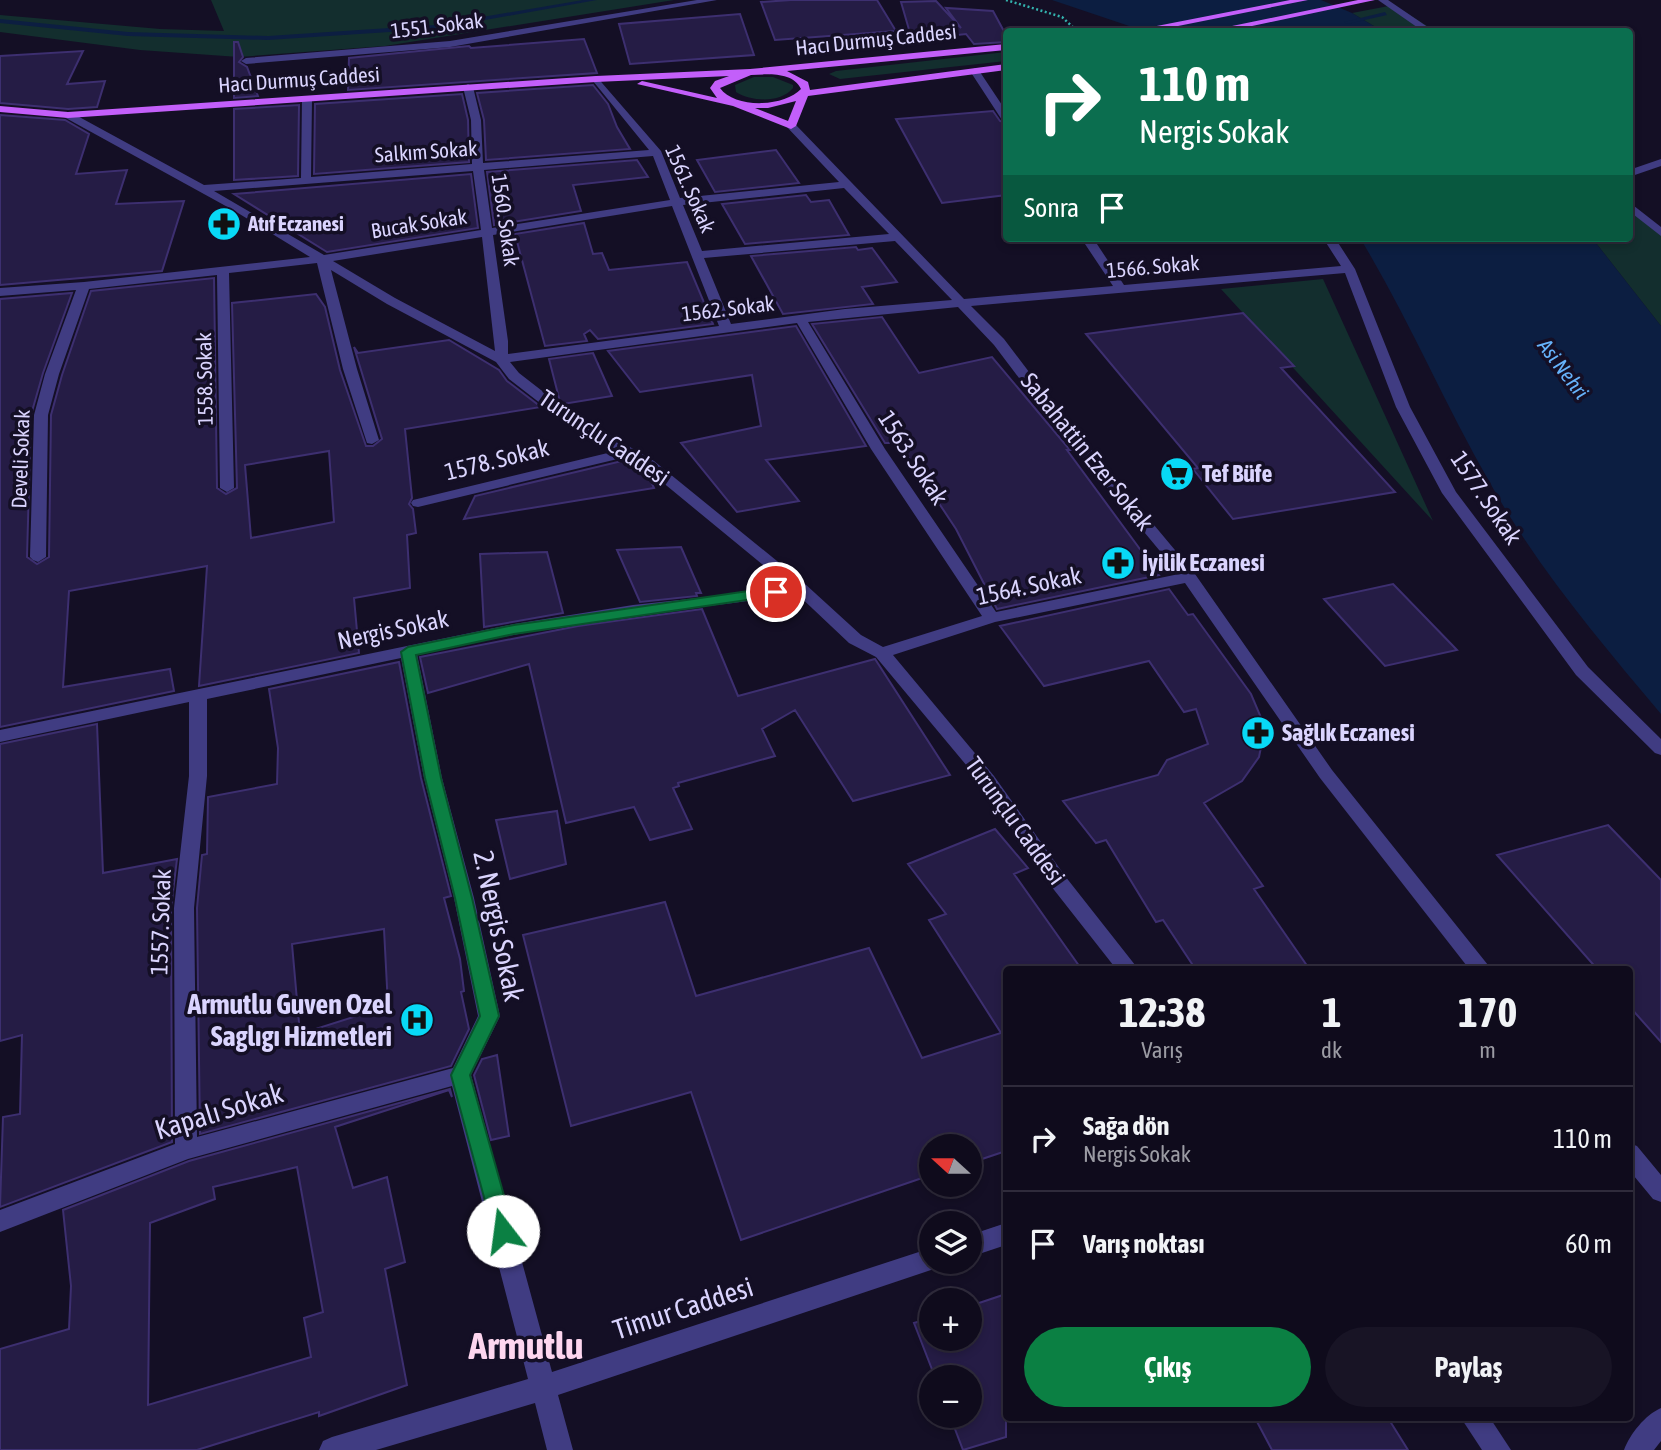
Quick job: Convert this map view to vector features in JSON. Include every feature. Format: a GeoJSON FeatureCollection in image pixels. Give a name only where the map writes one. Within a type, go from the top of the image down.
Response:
{"type":"FeatureCollection","features":[{"type":"Feature","properties":{"kind":"main road"},"geometry":{"type":"LineString","coordinates":[[1152,28],[1304,0]]}},
{"type":"Feature","properties":{"kind":"main road"},"geometry":{"type":"LineString","coordinates":[[1227,28],[1369,0]]}},
{"type":"Feature","properties":{"kind":"main road","name":"Hacı Durmuş Caddesi"},"geometry":{"type":"LineString","coordinates":[[0,109],[68,115],[468,87],[750,72],[1003,47]]}},
{"type":"Feature","properties":{"kind":"main road","name":"Hacı Durmuş Caddesi"},"geometry":{"type":"LineString","coordinates":[[598,79],[628,81],[747,105],[772,105],[803,94],[1003,67]]}},
{"type":"Feature","properties":{"kind":"main road","name":"Hacı Durmuş Caddesi"},"geometry":{"type":"LineString","coordinates":[[730,101],[718,94],[715,88],[718,83],[750,72],[790,75],[805,84],[803,94]]}},
{"type":"Feature","properties":{"kind":"main road"},"geometry":{"type":"LineString","coordinates":[[791,126],[803,94]]}},
{"type":"Feature","properties":{"kind":"main road","name":"Sabahattin Ezer Sokak"},"geometry":{"type":"LineString","coordinates":[[730,101],[791,126]]}},
{"type":"Feature","properties":{"kind":"street","name":"1551. Sokak"},"geometry":{"type":"LineString","coordinates":[[246,61],[450,44],[713,0]]}},
{"type":"Feature","properties":{"kind":"street"},"geometry":{"type":"LineString","coordinates":[[1382,0],[1425,28]]}},
{"type":"Feature","properties":{"kind":"street"},"geometry":{"type":"LineString","coordinates":[[975,71],[1003,113]]}},
{"type":"Feature","properties":{"kind":"street","name":"1561. Sokak"},"geometry":{"type":"LineString","coordinates":[[598,79],[656,153],[726,328]]}},
{"type":"Feature","properties":{"kind":"street","name":"1560. Sokak"},"geometry":{"type":"LineString","coordinates":[[468,87],[476,120],[478,168],[502,341],[501,359]]}},
{"type":"Feature","properties":{"kind":"street"},"geometry":{"type":"LineString","coordinates":[[306,181],[307,99]]}},
{"type":"Feature","properties":{"kind":"street","name":"Turunçlu Caddesi"},"geometry":{"type":"LineString","coordinates":[[68,115],[237,208],[391,302],[501,359],[514,376],[563,414],[649,464],[797,586],[855,639],[882,653],[988,780],[1058,881],[1126,966]]}},
{"type":"Feature","properties":{"kind":"street","name":"Sabahattin Ezer Sokak"},"geometry":{"type":"LineString","coordinates":[[791,126],[999,342],[1052,412],[1189,578],[1326,774],[1479,966]]}},
{"type":"Feature","properties":{"kind":"street","name":"Salkım Sokak"},"geometry":{"type":"LineString","coordinates":[[199,189],[656,153]]}},
{"type":"Feature","properties":{"kind":"street"},"geometry":{"type":"LineString","coordinates":[[1633,172],[1661,162]]}},
{"type":"Feature","properties":{"kind":"street","name":"Bucak Sokak"},"geometry":{"type":"LineString","coordinates":[[0,292],[84,286],[322,259],[676,202],[848,184]]}},
{"type":"Feature","properties":{"kind":"street"},"geometry":{"type":"LineString","coordinates":[[1633,208],[1661,233]]}},
{"type":"Feature","properties":{"kind":"street"},"geometry":{"type":"LineString","coordinates":[[698,255],[899,237]]}},
{"type":"Feature","properties":{"kind":"street"},"geometry":{"type":"LineString","coordinates":[[1090,242],[1121,289]]}},
{"type":"Feature","properties":{"kind":"street","name":"1577. Sokak"},"geometry":{"type":"LineString","coordinates":[[1332,242],[1349,269],[1403,407],[1449,493],[1582,671],[1661,749]]}},
{"type":"Feature","properties":{"kind":"street"},"geometry":{"type":"LineString","coordinates":[[322,259],[349,369],[372,440]]}},
{"type":"Feature","properties":{"kind":"street","name":"1566. Sokak"},"geometry":{"type":"LineString","coordinates":[[961,302],[1349,269]]}},
{"type":"Feature","properties":{"kind":"street","name":"1558. Sokak"},"geometry":{"type":"LineString","coordinates":[[223,271],[227,488]]}},
{"type":"Feature","properties":{"kind":"street","name":"Develi Sokak"},"geometry":{"type":"LineString","coordinates":[[38,556],[41,415],[52,374],[84,286]]}},
{"type":"Feature","properties":{"kind":"street","name":"1562. Sokak"},"geometry":{"type":"LineString","coordinates":[[501,359],[726,328],[961,302]]}},
{"type":"Feature","properties":{"kind":"street","name":"1563. Sokak"},"geometry":{"type":"LineString","coordinates":[[801,320],[878,449],[992,618]]}},
{"type":"Feature","properties":{"kind":"street","name":"1578. Sokak"},"geometry":{"type":"LineString","coordinates":[[418,503],[628,452]]}},
{"type":"Feature","properties":{"kind":"street","name":"1564. Sokak"},"geometry":{"type":"LineString","coordinates":[[882,653],[992,618],[1189,578]]}},
{"type":"Feature","properties":{"kind":"street","name":"Nergis Sokak"},"geometry":{"type":"LineString","coordinates":[[0,736],[514,629],[633,610],[754,597],[797,586]]}},
{"type":"Feature","properties":{"kind":"street","name":"2. Nergis Sokak"},"geometry":{"type":"LineString","coordinates":[[408,652],[433,778],[464,898],[489,1016],[460,1075]]}},
{"type":"Feature","properties":{"kind":"street","name":"1557. Sokak"},"geometry":{"type":"LineString","coordinates":[[186,1150],[184,908],[198,776],[198,695]]}},
{"type":"Feature","properties":{"kind":"street"},"geometry":{"type":"LineString","coordinates":[[460,1075],[560,1450]]}},
{"type":"Feature","properties":{"kind":"street","name":"Kapalı Sokak"},"geometry":{"type":"LineString","coordinates":[[0,1221],[186,1150],[460,1075]]}},
{"type":"Feature","properties":{"kind":"street"},"geometry":{"type":"LineString","coordinates":[[1633,1158],[1661,1192]]}},
{"type":"Feature","properties":{"kind":"street"},"geometry":{"type":"LineString","coordinates":[[982,1242],[1003,1235]]}},
{"type":"Feature","properties":{"kind":"street","name":"Timur Caddesi"},"geometry":{"type":"LineString","coordinates":[[332,1450],[545,1387],[919,1263]]}},
{"type":"Feature","properties":{"kind":"street"},"geometry":{"type":"LineString","coordinates":[[1476,1421],[1499,1450]]}},
{"type":"Feature","properties":{"kind":"street"},"geometry":{"type":"LineString","coordinates":[[1637,1450],[1661,1421]]}},
{"type":"Feature","properties":{"kind":"path"},"geometry":{"type":"LineString","coordinates":[[1006,0],[1062,17],[1074,28]]}},
{"type":"Feature","properties":{"kind":"green space"},"geometry":{"type":"Polygon","coordinates":[[[211,0],[674,0],[385,46],[239,57],[140,50],[0,32],[0,15],[160,29],[224,31],[211,0]]]}},
{"type":"Feature","properties":{"kind":"green space"},"geometry":{"type":"Polygon","coordinates":[[[1394,5],[1430,28],[1377,28],[1352,13],[1394,5]]]}},
{"type":"Feature","properties":{"kind":"green space"},"geometry":{"type":"Polygon","coordinates":[[[1003,52],[1003,61],[840,79],[829,74],[836,71],[1003,52]]]}},
{"type":"Feature","properties":{"kind":"green space"},"geometry":{"type":"Polygon","coordinates":[[[754,77],[773,77],[793,85],[793,88],[781,96],[766,99],[750,98],[736,92],[735,85],[754,77]]]}},
{"type":"Feature","properties":{"kind":"green space"},"geometry":{"type":"Polygon","coordinates":[[[1633,209],[1661,235],[1661,326],[1595,242],[1633,242],[1633,209]]]}},
{"type":"Feature","properties":{"kind":"green space"},"geometry":{"type":"Polygon","coordinates":[[[1323,279],[1433,521],[1221,289],[1323,279]]]}},
{"type":"Feature","properties":{"kind":"water"},"geometry":{"type":"Polygon","coordinates":[[[1052,0],[1321,0],[1352,13],[1377,28],[1135,28],[1052,0]]]}},
{"type":"Feature","properties":{"kind":"water","name":"Asi Nehri"},"geometry":{"type":"Polygon","coordinates":[[[1362,242],[1595,242],[1661,326],[1661,714],[1570,602],[1508,514],[1473,453],[1362,242]]]}},
{"type":"Feature","properties":{"kind":"building"},"geometry":{"type":"Polygon","coordinates":[[[877,0],[896,31],[775,40],[761,2],[877,0]]]}},
{"type":"Feature","properties":{"kind":"building"},"geometry":{"type":"Polygon","coordinates":[[[936,1],[961,28],[946,8],[993,11],[1003,29],[1003,42],[974,44],[966,34],[912,40],[901,2],[936,1]]]}},
{"type":"Feature","properties":{"kind":"building"},"geometry":{"type":"Polygon","coordinates":[[[740,14],[754,55],[630,64],[619,24],[740,14]]]}},
{"type":"Feature","properties":{"kind":"building"},"geometry":{"type":"Polygon","coordinates":[[[584,39],[597,73],[348,90],[349,58],[469,46],[471,48],[584,39]]]}},
{"type":"Feature","properties":{"kind":"building"},"geometry":{"type":"Polygon","coordinates":[[[234,42],[238,42],[243,57],[239,62],[247,67],[258,96],[234,98],[234,42]]]}},
{"type":"Feature","properties":{"kind":"building"},"geometry":{"type":"Polygon","coordinates":[[[83,51],[67,84],[105,81],[97,107],[68,109],[0,103],[0,56],[83,51]]]}},
{"type":"Feature","properties":{"kind":"building"},"geometry":{"type":"Polygon","coordinates":[[[593,85],[608,104],[630,149],[486,160],[484,120],[477,93],[593,85]]]}},
{"type":"Feature","properties":{"kind":"building"},"geometry":{"type":"Polygon","coordinates":[[[462,94],[468,120],[469,162],[314,174],[315,104],[462,94]]]}},
{"type":"Feature","properties":{"kind":"building"},"geometry":{"type":"Polygon","coordinates":[[[299,105],[298,176],[234,180],[234,109],[299,105]]]}},
{"type":"Feature","properties":{"kind":"building"},"geometry":{"type":"Polygon","coordinates":[[[993,111],[1003,122],[1003,195],[942,203],[896,119],[993,111]]]}},
{"type":"Feature","properties":{"kind":"building"},"geometry":{"type":"Polygon","coordinates":[[[0,115],[65,120],[89,134],[76,174],[127,170],[116,204],[184,201],[162,271],[0,285],[0,115]]]}},
{"type":"Feature","properties":{"kind":"building"},"geometry":{"type":"Polygon","coordinates":[[[776,150],[799,183],[715,192],[697,160],[776,150]]]}},
{"type":"Feature","properties":{"kind":"building"},"geometry":{"type":"Polygon","coordinates":[[[637,160],[648,177],[573,185],[581,211],[494,225],[487,172],[637,160]]]}},
{"type":"Feature","properties":{"kind":"building"},"geometry":{"type":"Polygon","coordinates":[[[471,174],[478,228],[327,252],[234,194],[471,174]]]}},
{"type":"Feature","properties":{"kind":"building"},"geometry":{"type":"Polygon","coordinates":[[[806,195],[811,202],[829,200],[849,235],[745,244],[722,204],[806,195]]]}},
{"type":"Feature","properties":{"kind":"building"},"geometry":{"type":"Polygon","coordinates":[[[584,223],[593,254],[602,253],[609,270],[687,262],[713,324],[598,339],[590,330],[584,334],[587,341],[545,346],[515,234],[584,223]]]}},
{"type":"Feature","properties":{"kind":"building"},"geometry":{"type":"Polygon","coordinates":[[[856,247],[858,250],[872,248],[897,282],[862,287],[873,304],[783,314],[751,256],[856,247]]]}},
{"type":"Feature","properties":{"kind":"building"},"geometry":{"type":"Polygon","coordinates":[[[214,278],[217,488],[226,494],[237,488],[232,303],[316,294],[325,307],[340,370],[366,446],[373,446],[382,439],[354,347],[358,353],[449,340],[499,370],[507,381],[541,407],[405,429],[412,498],[409,504],[413,509],[416,533],[407,535],[410,588],[354,598],[359,653],[199,686],[207,566],[69,591],[63,687],[170,669],[174,691],[0,727],[0,299],[72,293],[31,415],[27,557],[37,564],[49,557],[51,415],[91,291],[214,278]],[[329,451],[245,465],[251,538],[334,522],[329,451]]]}},
{"type":"Feature","properties":{"kind":"building"},"geometry":{"type":"Polygon","coordinates":[[[1243,313],[1294,366],[1281,368],[1395,492],[1233,519],[1193,469],[1198,468],[1086,334],[1243,313]]]}},
{"type":"Feature","properties":{"kind":"building"},"geometry":{"type":"Polygon","coordinates":[[[882,317],[919,373],[992,357],[1070,450],[1067,450],[1159,575],[997,609],[956,529],[899,443],[885,443],[812,324],[882,317]]]}},
{"type":"Feature","properties":{"kind":"building"},"geometry":{"type":"Polygon","coordinates":[[[796,326],[866,446],[766,460],[799,501],[737,512],[681,443],[761,426],[752,375],[640,392],[608,351],[796,326]]]}},
{"type":"Feature","properties":{"kind":"building"},"geometry":{"type":"Polygon","coordinates":[[[593,353],[612,396],[563,404],[560,402],[549,359],[593,353]]]}},
{"type":"Feature","properties":{"kind":"building"},"geometry":{"type":"Polygon","coordinates":[[[626,460],[647,473],[654,488],[464,519],[475,496],[626,460]]]}},
{"type":"Feature","properties":{"kind":"building"},"geometry":{"type":"Polygon","coordinates":[[[681,547],[701,593],[696,593],[697,596],[640,602],[617,550],[681,547]]]}},
{"type":"Feature","properties":{"kind":"building"},"geometry":{"type":"Polygon","coordinates":[[[547,552],[563,613],[484,627],[480,554],[547,552]]]}},
{"type":"Feature","properties":{"kind":"building"},"geometry":{"type":"Polygon","coordinates":[[[1393,584],[1457,650],[1385,666],[1324,599],[1393,584]]]}},
{"type":"Feature","properties":{"kind":"building"},"geometry":{"type":"Polygon","coordinates":[[[1169,589],[1188,615],[1193,614],[1251,694],[1265,727],[1259,757],[1242,781],[1204,803],[1263,886],[1254,889],[1307,966],[1193,966],[1163,920],[1156,922],[1106,840],[1096,843],[1063,801],[1158,775],[1167,760],[1208,744],[1196,709],[1184,712],[1149,661],[1044,686],[1000,626],[1169,589]]]}},
{"type":"Feature","properties":{"kind":"building"},"geometry":{"type":"Polygon","coordinates":[[[702,609],[738,696],[875,659],[950,775],[853,801],[795,710],[762,729],[775,756],[678,783],[679,786],[673,788],[692,829],[650,840],[634,807],[566,823],[529,664],[428,693],[420,657],[578,626],[702,609]]]}},
{"type":"Feature","properties":{"kind":"building"},"geometry":{"type":"Polygon","coordinates":[[[399,662],[421,778],[451,896],[444,898],[460,959],[464,991],[461,992],[469,1029],[451,1066],[200,1134],[197,908],[202,855],[207,854],[208,797],[277,784],[278,748],[269,689],[399,662]],[[384,929],[292,944],[300,1034],[388,1006],[384,929]]]}},
{"type":"Feature","properties":{"kind":"building"},"geometry":{"type":"Polygon","coordinates":[[[97,724],[103,873],[177,859],[171,908],[172,1142],[0,1207],[3,1117],[20,1114],[22,1035],[0,1041],[0,744],[97,724]]]}},
{"type":"Feature","properties":{"kind":"building"},"geometry":{"type":"Polygon","coordinates":[[[557,811],[566,864],[510,879],[496,820],[557,811]]]}},
{"type":"Feature","properties":{"kind":"building"},"geometry":{"type":"Polygon","coordinates":[[[1608,825],[1661,880],[1661,1042],[1633,1010],[1633,966],[1594,966],[1497,855],[1608,825]]]}},
{"type":"Feature","properties":{"kind":"building"},"geometry":{"type":"Polygon","coordinates":[[[995,829],[1028,868],[1014,874],[1079,966],[1003,966],[1003,1152],[982,1159],[982,1134],[919,1134],[919,1179],[741,1240],[691,1092],[571,1126],[523,935],[665,902],[696,996],[869,948],[922,1058],[1001,1033],[929,920],[946,914],[908,864],[995,829]]]}},
{"type":"Feature","properties":{"kind":"building"},"geometry":{"type":"Polygon","coordinates":[[[497,1055],[509,1136],[491,1140],[474,1075],[482,1059],[497,1055]]]}},
{"type":"Feature","properties":{"kind":"building"},"geometry":{"type":"Polygon","coordinates":[[[450,1089],[452,1097],[449,1090],[335,1127],[353,1188],[387,1177],[405,1262],[385,1269],[407,1385],[319,1416],[319,1412],[197,1450],[0,1450],[0,1349],[69,1329],[71,1286],[63,1210],[189,1161],[450,1089]],[[297,1167],[213,1187],[215,1199],[150,1223],[148,1405],[311,1357],[304,1318],[323,1312],[297,1167]]]}},
{"type":"Feature","properties":{"kind":"building"},"geometry":{"type":"Polygon","coordinates":[[[1003,1295],[1003,1421],[1006,1421],[1006,1437],[963,1450],[955,1428],[982,1428],[982,1365],[930,1365],[925,1351],[982,1351],[982,1302],[1003,1295]]]}},
{"type":"Feature","properties":{"kind":"building"},"geometry":{"type":"Polygon","coordinates":[[[919,1322],[919,1336],[914,1323],[919,1322]]]}},
{"type":"Feature","properties":{"kind":"building"},"geometry":{"type":"Polygon","coordinates":[[[1257,1421],[1390,1421],[1408,1450],[1272,1450],[1257,1421]]]}},
{"type":"Feature","properties":{"kind":"waterway"},"geometry":{"type":"LineString","coordinates":[[0,21],[128,34],[268,38],[435,27],[594,0]]}},
{"type":"Feature","properties":{"kind":"waterway"},"geometry":{"type":"LineString","coordinates":[[1347,22],[1385,14]]}},
{"type":"Feature","properties":{"kind":"place","name":"Atıf Eczanesi"},"geometry":{"type":"Point","coordinates":[224,224]}},
{"type":"Feature","properties":{"kind":"place","name":"Tef Büfe"},"geometry":{"type":"Point","coordinates":[1177,474]}},
{"type":"Feature","properties":{"kind":"place","name":"İyilik Eczanesi"},"geometry":{"type":"Point","coordinates":[1118,563]}},
{"type":"Feature","properties":{"kind":"place","name":"Sağlık Eczanesi"},"geometry":{"type":"Point","coordinates":[1258,733]}},
{"type":"Feature","properties":{"kind":"place","name":"Armutlu Guven Ozel Saglıgı Hizmetleri"},"geometry":{"type":"Point","coordinates":[417,1020]}},
{"type":"Feature","properties":{"kind":"district","name":"Armutlu"},"geometry":{"type":"Point","coordinates":[526,1346]}},
{"type":"Feature","properties":{"kind":"route"},"geometry":{"type":"LineString","coordinates":[[503,1231],[460,1075],[489,1016],[464,898],[433,778],[408,652],[514,629],[633,610],[754,597],[776,592]]}}]}
